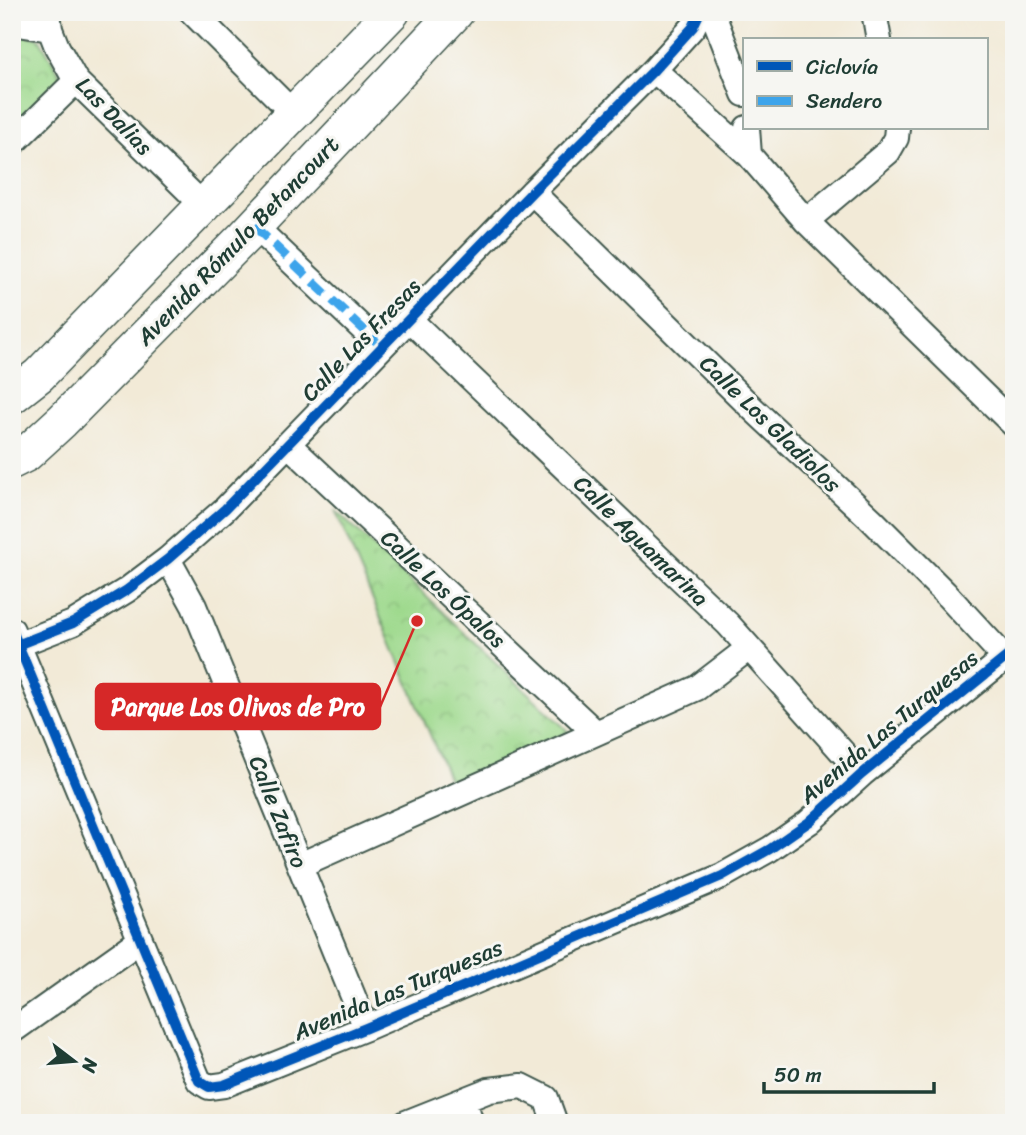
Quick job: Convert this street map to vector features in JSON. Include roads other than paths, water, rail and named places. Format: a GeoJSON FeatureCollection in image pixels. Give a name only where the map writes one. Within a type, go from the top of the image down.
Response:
{"type":"FeatureCollection","features":[{"type":"Feature","properties":{"kind":"street"},"geometry":{"type":"LineString","coordinates":[[192,12],[293,113]]}},
{"type":"Feature","properties":{"kind":"street","name":"Avenida Rómulo Betancourt"},"geometry":{"type":"LineString","coordinates":[[12,461],[26,454],[62,421],[254,226],[456,12]]}},
{"type":"Feature","properties":{"kind":"street","name":"Calle Las Fresas"},"geometry":{"type":"LineString","coordinates":[[14,641],[73,623],[127,590],[169,559],[225,509],[654,70],[692,27],[700,12]]}},
{"type":"Feature","properties":{"kind":"street"},"geometry":{"type":"LineString","coordinates":[[712,12],[743,91]]}},
{"type":"Feature","properties":{"kind":"street"},"geometry":{"type":"LineString","coordinates":[[874,12],[879,38]]}},
{"type":"Feature","properties":{"kind":"street"},"geometry":{"type":"LineString","coordinates":[[12,396],[39,375],[204,206],[383,15]]}},
{"type":"Feature","properties":{"kind":"street"},"geometry":{"type":"LineString","coordinates":[[12,23],[49,21]]}},
{"type":"Feature","properties":{"kind":"street","name":"Las Dalias"},"geometry":{"type":"LineString","coordinates":[[49,21],[76,81],[204,206]]}},
{"type":"Feature","properties":{"kind":"street"},"geometry":{"type":"LineString","coordinates":[[654,70],[749,155],[806,221],[1014,425]]}},
{"type":"Feature","properties":{"kind":"street"},"geometry":{"type":"LineString","coordinates":[[12,144],[76,81]]}},
{"type":"Feature","properties":{"kind":"street"},"geometry":{"type":"LineString","coordinates":[[747,130],[749,155]]}},
{"type":"Feature","properties":{"kind":"street"},"geometry":{"type":"LineString","coordinates":[[806,221],[888,152],[897,130]]}},
{"type":"Feature","properties":{"kind":"street","name":"Calle Los Gladiolos"},"geometry":{"type":"LineString","coordinates":[[532,192],[754,410],[1010,654]]}},
{"type":"Feature","properties":{"kind":"street"},"geometry":{"type":"LineString","coordinates":[[254,226],[382,347]]}},
{"type":"Feature","properties":{"kind":"street","name":"Calle Aguamarina"},"geometry":{"type":"LineString","coordinates":[[409,319],[728,624],[862,774]]}},
{"type":"Feature","properties":{"kind":"street","name":"Calle Los Ópalos"},"geometry":{"type":"LineString","coordinates":[[289,445],[596,733]]}},
{"type":"Feature","properties":{"kind":"street","name":"Calle Zafiro"},"geometry":{"type":"LineString","coordinates":[[169,559],[194,606],[366,1028]]}},
{"type":"Feature","properties":{"kind":"street","name":"Avenida Las Turquesas"},"geometry":{"type":"LineString","coordinates":[[14,641],[199,1081],[209,1087],[224,1086],[366,1028],[722,876],[770,849],[808,822],[862,774],[1010,654]]}},
{"type":"Feature","properties":{"kind":"street"},"geometry":{"type":"LineString","coordinates":[[300,865],[697,688],[748,648]]}},
{"type":"Feature","properties":{"kind":"street"},"geometry":{"type":"LineString","coordinates":[[12,1031],[139,941]]}},
{"type":"Feature","properties":{"kind":"street"},"geometry":{"type":"LineString","coordinates":[[406,1123],[467,1111],[489,1090],[522,1086],[546,1098],[555,1123]]}},
{"type":"Feature","properties":{"kind":"place","name":"Parque Los Olivos de Pro"},"geometry":{"type":"Point","coordinates":[417,621]}}]}
